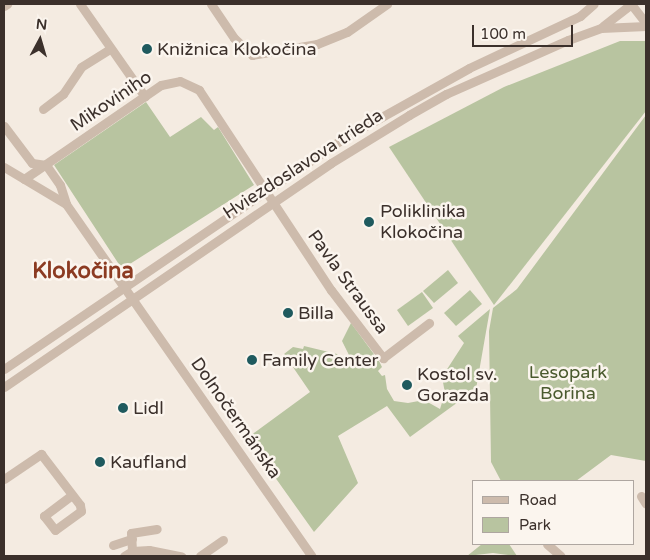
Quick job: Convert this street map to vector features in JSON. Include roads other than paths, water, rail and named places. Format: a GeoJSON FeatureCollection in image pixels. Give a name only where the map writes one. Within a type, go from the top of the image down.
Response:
{"type":"FeatureCollection","features":[{"type":"Feature","properties":{"kind":"street"},"geometry":{"type":"LineString","coordinates":[[80,4],[145,96]]}},
{"type":"Feature","properties":{"kind":"street"},"geometry":{"type":"LineString","coordinates":[[211,4],[234,38],[252,55],[317,44],[347,32],[387,4]]}},
{"type":"Feature","properties":{"kind":"street","name":"Hviezdoslavova trieda"},"geometry":{"type":"LineString","coordinates":[[7,367],[266,190],[397,106],[468,68],[546,34],[580,16],[594,4]]}},
{"type":"Feature","properties":{"kind":"street"},"geometry":{"type":"LineString","coordinates":[[601,28],[631,4],[646,24]]}},
{"type":"Feature","properties":{"kind":"street","name":"Hviezdoslavova trieda"},"geometry":{"type":"LineString","coordinates":[[4,387],[378,132],[446,94],[601,28],[646,24]]}},
{"type":"Feature","properties":{"kind":"street"},"geometry":{"type":"LineString","coordinates":[[43,109],[64,94],[81,67],[110,49]]}},
{"type":"Feature","properties":{"kind":"street","name":"Mikovíniho"},"geometry":{"type":"LineString","coordinates":[[24,179],[162,85],[180,82],[199,90],[266,190],[272,203]]}},
{"type":"Feature","properties":{"kind":"street"},"geometry":{"type":"LineString","coordinates":[[4,126],[32,163],[46,165],[60,185],[66,204],[126,286]]}},
{"type":"Feature","properties":{"kind":"street"},"geometry":{"type":"LineString","coordinates":[[4,167],[66,204]]}},
{"type":"Feature","properties":{"kind":"street","name":"Pavla Straussa"},"geometry":{"type":"LineString","coordinates":[[272,203],[331,290],[383,358],[429,323]]}},
{"type":"Feature","properties":{"kind":"street","name":"Dolnočermánska"},"geometry":{"type":"LineString","coordinates":[[126,286],[133,299],[312,556]]}},
{"type":"Feature","properties":{"kind":"street"},"geometry":{"type":"LineString","coordinates":[[7,367],[18,377]]}},
{"type":"Feature","properties":{"kind":"street"},"geometry":{"type":"LineString","coordinates":[[4,478],[41,454],[72,495]]}},
{"type":"Feature","properties":{"kind":"street"},"geometry":{"type":"LineString","coordinates":[[640,496],[646,504]]}},
{"type":"Feature","properties":{"kind":"street"},"geometry":{"type":"LineString","coordinates":[[157,529],[132,533],[128,554],[149,550],[181,556]]}},
{"type":"Feature","properties":{"kind":"street"},"geometry":{"type":"LineString","coordinates":[[113,545],[132,539]]}},
{"type":"Feature","properties":{"kind":"street"},"geometry":{"type":"LineString","coordinates":[[200,556],[224,540]]}},
{"type":"Feature","properties":{"kind":"street"},"geometry":{"type":"LineString","coordinates":[[548,545],[560,556]]}},
{"type":"Feature","properties":{"kind":"place","name":"Knižnica Klokočina"},"geometry":{"type":"Point","coordinates":[147,49]}},
{"type":"Feature","properties":{"kind":"place","name":"Poliklinika Klokočina"},"geometry":{"type":"Point","coordinates":[369,222]}},
{"type":"Feature","properties":{"kind":"place","name":"Billa"},"geometry":{"type":"Point","coordinates":[288,313]}},
{"type":"Feature","properties":{"kind":"place","name":"Family Center"},"geometry":{"type":"Point","coordinates":[252,360]}},
{"type":"Feature","properties":{"kind":"place","name":"Kostol sv. Gorazda"},"geometry":{"type":"Point","coordinates":[407,385]}},
{"type":"Feature","properties":{"kind":"place","name":"Lidl"},"geometry":{"type":"Point","coordinates":[123,408]}},
{"type":"Feature","properties":{"kind":"place","name":"Kaufland"},"geometry":{"type":"Point","coordinates":[100,462]}},
{"type":"Feature","properties":{"kind":"district","name":"Klokočina"},"geometry":{"type":"Point","coordinates":[83,272]}},
{"type":"Feature","properties":{"kind":"park label","name":"Lesopark Borina"},"geometry":{"type":"Point","coordinates":[568,383]}}]}
